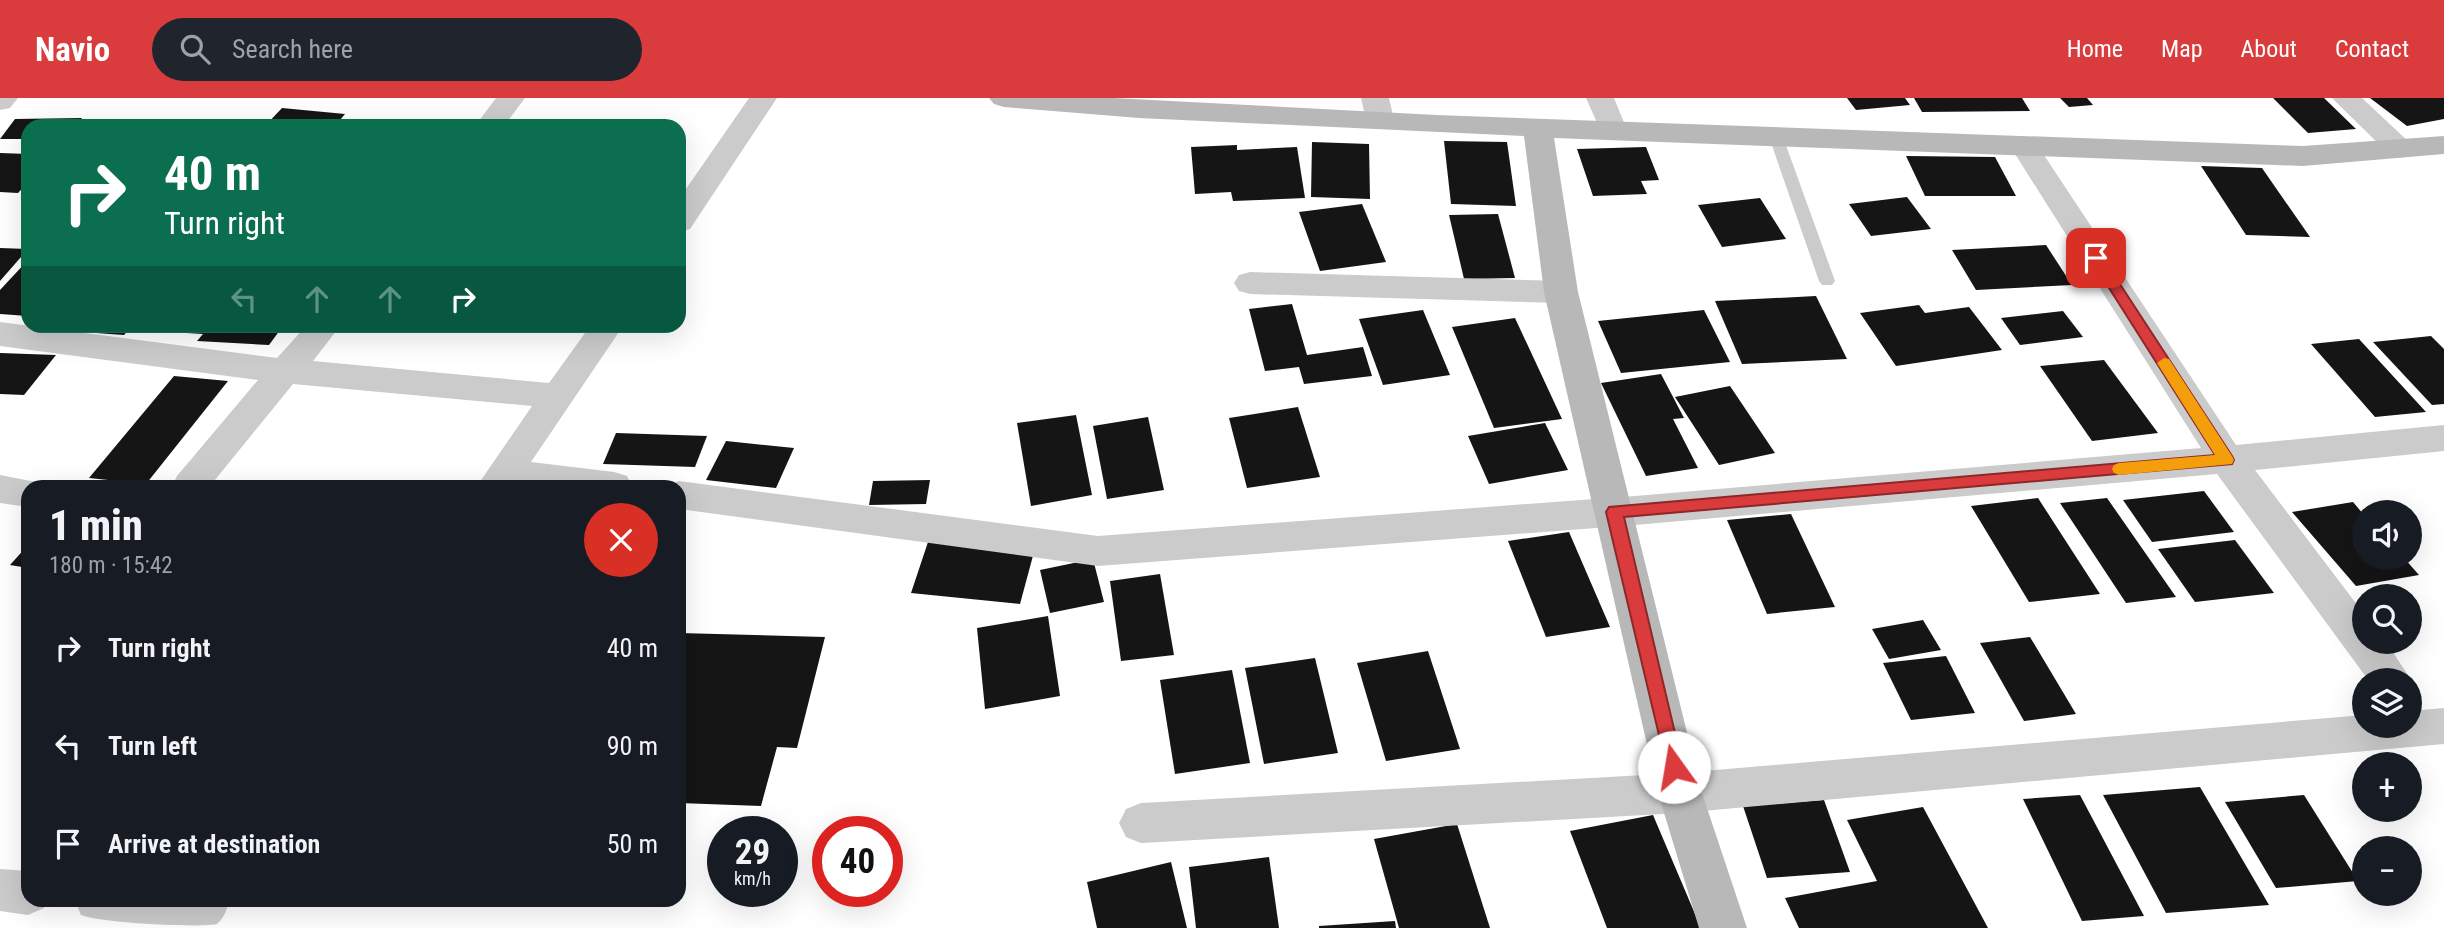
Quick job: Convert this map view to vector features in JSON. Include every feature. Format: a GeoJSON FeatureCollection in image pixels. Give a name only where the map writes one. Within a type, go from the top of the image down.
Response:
{"type":"FeatureCollection","features":[{"type":"Feature","properties":{"kind":"street"},"geometry":{"type":"LineString","coordinates":[[0,102],[4,98]]}},
{"type":"Feature","properties":{"kind":"street"},"geometry":{"type":"LineString","coordinates":[[494,119],[511,98]]}},
{"type":"Feature","properties":{"kind":"street"},"geometry":{"type":"LineString","coordinates":[[686,212],[763,98]]}},
{"type":"Feature","properties":{"kind":"street"},"geometry":{"type":"LineString","coordinates":[[1004,98],[1139,109],[1378,109],[1538,128],[2303,156],[2444,145]]}},
{"type":"Feature","properties":{"kind":"street"},"geometry":{"type":"LineString","coordinates":[[1601,98],[1613,130]]}},
{"type":"Feature","properties":{"kind":"street"},"geometry":{"type":"LineString","coordinates":[[2346,98],[2400,149]]}},
{"type":"Feature","properties":{"kind":"street"},"geometry":{"type":"LineString","coordinates":[[1538,128],[1561,292],[1680,793],[1723,928]]}},
{"type":"Feature","properties":{"kind":"street"},"geometry":{"type":"LineString","coordinates":[[2024,146],[2227,460],[2382,668]]}},
{"type":"Feature","properties":{"kind":"street"},"geometry":{"type":"LineString","coordinates":[[1250,283],[1561,292]]}},
{"type":"Feature","properties":{"kind":"street"},"geometry":{"type":"LineString","coordinates":[[195,480],[318,333]]}},
{"type":"Feature","properties":{"kind":"street"},"geometry":{"type":"LineString","coordinates":[[500,479],[602,333]]}},
{"type":"Feature","properties":{"kind":"street"},"geometry":{"type":"LineString","coordinates":[[0,334],[285,371],[558,396]]}},
{"type":"Feature","properties":{"kind":"street"},"geometry":{"type":"LineString","coordinates":[[686,496],[1098,551],[1614,512],[2227,460],[2444,438]]}},
{"type":"Feature","properties":{"kind":"street"},"geometry":{"type":"LineString","coordinates":[[0,488],[21,492]]}},
{"type":"Feature","properties":{"kind":"street"},"geometry":{"type":"LineString","coordinates":[[1141,823],[1680,793],[2431,728]]}},
{"type":"Feature","properties":{"kind":"street"},"geometry":{"type":"LineString","coordinates":[[0,890],[21,892]]}},
{"type":"Feature","properties":{"kind":"street"},"geometry":{"type":"LineString","coordinates":[[156,907],[199,912]]}},
{"type":"Feature","properties":{"kind":"lane"},"geometry":{"type":"LineString","coordinates":[[1776,137],[1827,281]]}},
{"type":"Feature","properties":{"kind":"building"},"geometry":{"type":"Polygon","coordinates":[[[1847,98],[1905,98],[1910,105],[1856,110],[1847,98]]]}},
{"type":"Feature","properties":{"kind":"building"},"geometry":{"type":"Polygon","coordinates":[[[1914,98],[2022,98],[2030,111],[1922,112],[1914,98]]]}},
{"type":"Feature","properties":{"kind":"building"},"geometry":{"type":"Polygon","coordinates":[[[2060,98],[2087,98],[2093,105],[2069,107],[2060,98]]]}},
{"type":"Feature","properties":{"kind":"building"},"geometry":{"type":"Polygon","coordinates":[[[2273,98],[2324,98],[2356,129],[2308,133],[2273,98]]]}},
{"type":"Feature","properties":{"kind":"building"},"geometry":{"type":"Polygon","coordinates":[[[2370,98],[2444,98],[2444,119],[2407,126],[2370,98]]]}},
{"type":"Feature","properties":{"kind":"building"},"geometry":{"type":"Polygon","coordinates":[[[282,108],[345,114],[341,119],[272,119],[282,108]]]}},
{"type":"Feature","properties":{"kind":"building"},"geometry":{"type":"Polygon","coordinates":[[[82,118],[21,119],[21,139],[0,139],[15,119],[82,118]]]}},
{"type":"Feature","properties":{"kind":"building"},"geometry":{"type":"Polygon","coordinates":[[[1444,141],[1507,142],[1516,206],[1451,204],[1444,141]]]}},
{"type":"Feature","properties":{"kind":"building"},"geometry":{"type":"Polygon","coordinates":[[[1312,142],[1369,144],[1370,199],[1311,197],[1312,142]]]}},
{"type":"Feature","properties":{"kind":"building"},"geometry":{"type":"Polygon","coordinates":[[[1237,145],[1237,150],[1297,147],[1305,198],[1233,201],[1231,192],[1195,194],[1191,147],[1237,145]]]}},
{"type":"Feature","properties":{"kind":"building"},"geometry":{"type":"Polygon","coordinates":[[[1646,147],[1659,180],[1641,181],[1647,194],[1593,196],[1577,149],[1646,147]]]}},
{"type":"Feature","properties":{"kind":"building"},"geometry":{"type":"Polygon","coordinates":[[[0,153],[21,154],[21,190],[18,193],[0,192],[0,153]]]}},
{"type":"Feature","properties":{"kind":"building"},"geometry":{"type":"Polygon","coordinates":[[[1906,156],[1995,157],[2016,196],[1925,196],[1906,156]]]}},
{"type":"Feature","properties":{"kind":"building"},"geometry":{"type":"Polygon","coordinates":[[[2201,166],[2262,168],[2310,237],[2246,235],[2201,166]]]}},
{"type":"Feature","properties":{"kind":"building"},"geometry":{"type":"Polygon","coordinates":[[[1907,197],[1931,229],[1871,236],[1849,204],[1907,197]]]}},
{"type":"Feature","properties":{"kind":"building"},"geometry":{"type":"Polygon","coordinates":[[[1760,198],[1786,239],[1722,247],[1698,205],[1760,198]]]}},
{"type":"Feature","properties":{"kind":"building"},"geometry":{"type":"Polygon","coordinates":[[[1362,204],[1386,262],[1320,271],[1299,212],[1362,204]]]}},
{"type":"Feature","properties":{"kind":"building"},"geometry":{"type":"Polygon","coordinates":[[[1498,214],[1515,278],[1464,279],[1449,215],[1498,214]]]}},
{"type":"Feature","properties":{"kind":"building"},"geometry":{"type":"Polygon","coordinates":[[[2046,245],[2072,285],[1976,290],[1952,250],[2046,245]]]}},
{"type":"Feature","properties":{"kind":"building"},"geometry":{"type":"Polygon","coordinates":[[[0,248],[21,249],[21,257],[0,281],[0,248]]]}},
{"type":"Feature","properties":{"kind":"building"},"geometry":{"type":"Polygon","coordinates":[[[21,268],[21,316],[0,314],[0,290],[21,268]]]}},
{"type":"Feature","properties":{"kind":"building"},"geometry":{"type":"Polygon","coordinates":[[[1816,296],[1847,359],[1742,364],[1715,301],[1816,296]]]}},
{"type":"Feature","properties":{"kind":"building"},"geometry":{"type":"Polygon","coordinates":[[[1292,304],[1307,355],[1363,347],[1372,376],[1304,384],[1299,367],[1265,371],[1249,309],[1292,304]]]}},
{"type":"Feature","properties":{"kind":"building"},"geometry":{"type":"Polygon","coordinates":[[[1919,305],[1925,313],[1969,307],[2002,350],[1896,366],[1860,313],[1919,305]]]}},
{"type":"Feature","properties":{"kind":"building"},"geometry":{"type":"Polygon","coordinates":[[[1423,310],[1450,375],[1383,385],[1359,319],[1423,310]]]}},
{"type":"Feature","properties":{"kind":"building"},"geometry":{"type":"Polygon","coordinates":[[[1704,310],[1730,362],[1621,373],[1598,321],[1704,310]]]}},
{"type":"Feature","properties":{"kind":"building"},"geometry":{"type":"Polygon","coordinates":[[[2063,311],[2083,337],[2020,345],[2001,318],[2063,311]]]}},
{"type":"Feature","properties":{"kind":"building"},"geometry":{"type":"Polygon","coordinates":[[[1515,318],[1562,419],[1494,428],[1452,327],[1515,318]]]}},
{"type":"Feature","properties":{"kind":"building"},"geometry":{"type":"Polygon","coordinates":[[[186,333],[278,333],[269,345],[197,341],[203,334],[186,333]]]}},
{"type":"Feature","properties":{"kind":"building"},"geometry":{"type":"Polygon","coordinates":[[[2431,336],[2444,349],[2444,404],[2432,405],[2373,342],[2431,336]]]}},
{"type":"Feature","properties":{"kind":"building"},"geometry":{"type":"Polygon","coordinates":[[[2359,339],[2426,412],[2375,417],[2311,344],[2359,339]]]}},
{"type":"Feature","properties":{"kind":"building"},"geometry":{"type":"Polygon","coordinates":[[[0,353],[56,355],[24,395],[0,394],[0,353]]]}},
{"type":"Feature","properties":{"kind":"building"},"geometry":{"type":"Polygon","coordinates":[[[2104,360],[2158,433],[2092,441],[2040,366],[2104,360]]]}},
{"type":"Feature","properties":{"kind":"building"},"geometry":{"type":"Polygon","coordinates":[[[1661,374],[1684,418],[1673,419],[1698,468],[1646,476],[1601,383],[1661,374]]]}},
{"type":"Feature","properties":{"kind":"building"},"geometry":{"type":"Polygon","coordinates":[[[174,376],[228,381],[149,480],[89,478],[174,376]]]}},
{"type":"Feature","properties":{"kind":"building"},"geometry":{"type":"Polygon","coordinates":[[[1730,386],[1775,453],[1719,465],[1675,397],[1730,386]]]}},
{"type":"Feature","properties":{"kind":"building"},"geometry":{"type":"Polygon","coordinates":[[[1298,407],[1320,477],[1247,488],[1229,418],[1298,407]]]}},
{"type":"Feature","properties":{"kind":"building"},"geometry":{"type":"Polygon","coordinates":[[[1076,415],[1092,495],[1031,506],[1017,423],[1076,415]]]}},
{"type":"Feature","properties":{"kind":"building"},"geometry":{"type":"Polygon","coordinates":[[[1148,417],[1164,490],[1107,499],[1093,426],[1148,417]]]}},
{"type":"Feature","properties":{"kind":"building"},"geometry":{"type":"Polygon","coordinates":[[[1545,423],[1568,470],[1489,484],[1468,436],[1545,423]]]}},
{"type":"Feature","properties":{"kind":"building"},"geometry":{"type":"Polygon","coordinates":[[[616,433],[707,436],[695,467],[603,464],[616,433]]]}},
{"type":"Feature","properties":{"kind":"building"},"geometry":{"type":"Polygon","coordinates":[[[726,441],[794,448],[776,488],[706,480],[726,441]]]}},
{"type":"Feature","properties":{"kind":"building"},"geometry":{"type":"Polygon","coordinates":[[[930,480],[926,504],[869,505],[873,481],[930,480]]]}},
{"type":"Feature","properties":{"kind":"building"},"geometry":{"type":"Polygon","coordinates":[[[2204,491],[2234,532],[2152,542],[2123,500],[2204,491]]]}},
{"type":"Feature","properties":{"kind":"building"},"geometry":{"type":"Polygon","coordinates":[[[2038,498],[2100,594],[2029,602],[1971,506],[2038,498]]]}},
{"type":"Feature","properties":{"kind":"building"},"geometry":{"type":"Polygon","coordinates":[[[2107,498],[2176,597],[2126,603],[2060,503],[2107,498]]]}},
{"type":"Feature","properties":{"kind":"building"},"geometry":{"type":"Polygon","coordinates":[[[2352,502],[2352,570],[2415,570],[2419,575],[2354,584],[2292,512],[2352,502]]]}},
{"type":"Feature","properties":{"kind":"building"},"geometry":{"type":"Polygon","coordinates":[[[1791,514],[1835,607],[1767,614],[1727,520],[1791,514]]]}},
{"type":"Feature","properties":{"kind":"building"},"geometry":{"type":"Polygon","coordinates":[[[1569,532],[1610,627],[1546,637],[1508,541],[1569,532]]]}},
{"type":"Feature","properties":{"kind":"building"},"geometry":{"type":"Polygon","coordinates":[[[2235,540],[2274,593],[2195,602],[2158,549],[2235,540]]]}},
{"type":"Feature","properties":{"kind":"building"},"geometry":{"type":"Polygon","coordinates":[[[928,542],[1034,552],[1020,604],[911,593],[928,542]]]}},
{"type":"Feature","properties":{"kind":"building"},"geometry":{"type":"Polygon","coordinates":[[[21,553],[21,567],[10,565],[21,553]]]}},
{"type":"Feature","properties":{"kind":"building"},"geometry":{"type":"Polygon","coordinates":[[[1093,559],[1104,602],[1050,613],[1040,570],[1093,559]]]}},
{"type":"Feature","properties":{"kind":"building"},"geometry":{"type":"Polygon","coordinates":[[[1160,574],[1174,655],[1121,661],[1110,581],[1160,574]]]}},
{"type":"Feature","properties":{"kind":"building"},"geometry":{"type":"Polygon","coordinates":[[[1048,616],[1060,696],[985,709],[977,628],[1048,616]]]}},
{"type":"Feature","properties":{"kind":"building"},"geometry":{"type":"Polygon","coordinates":[[[1923,620],[1941,650],[1889,659],[1872,629],[1923,620]]]}},
{"type":"Feature","properties":{"kind":"building"},"geometry":{"type":"Polygon","coordinates":[[[686,633],[825,637],[797,748],[777,747],[761,806],[686,803],[686,633]]]}},
{"type":"Feature","properties":{"kind":"building"},"geometry":{"type":"Polygon","coordinates":[[[2030,637],[2076,714],[2024,721],[1980,643],[2030,637]]]}},
{"type":"Feature","properties":{"kind":"building"},"geometry":{"type":"Polygon","coordinates":[[[1428,651],[1460,749],[1386,761],[1357,663],[1428,651]]]}},
{"type":"Feature","properties":{"kind":"building"},"geometry":{"type":"Polygon","coordinates":[[[1946,656],[1975,713],[1911,720],[1883,663],[1946,656]]]}},
{"type":"Feature","properties":{"kind":"building"},"geometry":{"type":"Polygon","coordinates":[[[1315,658],[1338,753],[1264,764],[1245,668],[1315,658]]]}},
{"type":"Feature","properties":{"kind":"building"},"geometry":{"type":"Polygon","coordinates":[[[1232,670],[1250,763],[1175,774],[1160,680],[1232,670]]]}},
{"type":"Feature","properties":{"kind":"building"},"geometry":{"type":"Polygon","coordinates":[[[2200,787],[2269,905],[2166,913],[2103,795],[2200,787]]]}},
{"type":"Feature","properties":{"kind":"building"},"geometry":{"type":"Polygon","coordinates":[[[2080,795],[2144,916],[2082,921],[2023,799],[2080,795]]]}},
{"type":"Feature","properties":{"kind":"building"},"geometry":{"type":"Polygon","coordinates":[[[2304,795],[2352,871],[2352,882],[2276,888],[2225,802],[2304,795]]]}},
{"type":"Feature","properties":{"kind":"building"},"geometry":{"type":"Polygon","coordinates":[[[1824,800],[1850,872],[1767,878],[1743,806],[1824,800]]]}},
{"type":"Feature","properties":{"kind":"building"},"geometry":{"type":"Polygon","coordinates":[[[1923,807],[1988,928],[1799,928],[1785,898],[1877,881],[1847,820],[1923,807]]]}},
{"type":"Feature","properties":{"kind":"building"},"geometry":{"type":"Polygon","coordinates":[[[1653,815],[1701,928],[1607,928],[1570,831],[1653,815]]]}},
{"type":"Feature","properties":{"kind":"building"},"geometry":{"type":"Polygon","coordinates":[[[1457,824],[1490,928],[1399,928],[1374,839],[1457,824]]]}},
{"type":"Feature","properties":{"kind":"building"},"geometry":{"type":"Polygon","coordinates":[[[1269,857],[1279,928],[1196,928],[1189,867],[1269,857]]]}},
{"type":"Feature","properties":{"kind":"building"},"geometry":{"type":"Polygon","coordinates":[[[1171,862],[1187,928],[1097,928],[1087,882],[1171,862]]]}},
{"type":"Feature","properties":{"kind":"building"},"geometry":{"type":"Polygon","coordinates":[[[1395,921],[1396,928],[1319,928],[1319,926],[1395,921]]]}},
{"type":"Feature","properties":{"kind":"slow traffic"},"geometry":{"type":"LineString","coordinates":[[2119,469],[2227,460],[2164,363]]}},
{"type":"Feature","properties":{"kind":"route"},"geometry":{"type":"LineString","coordinates":[[1674,767],[1614,512],[2227,460],[2096,258]]}}]}
